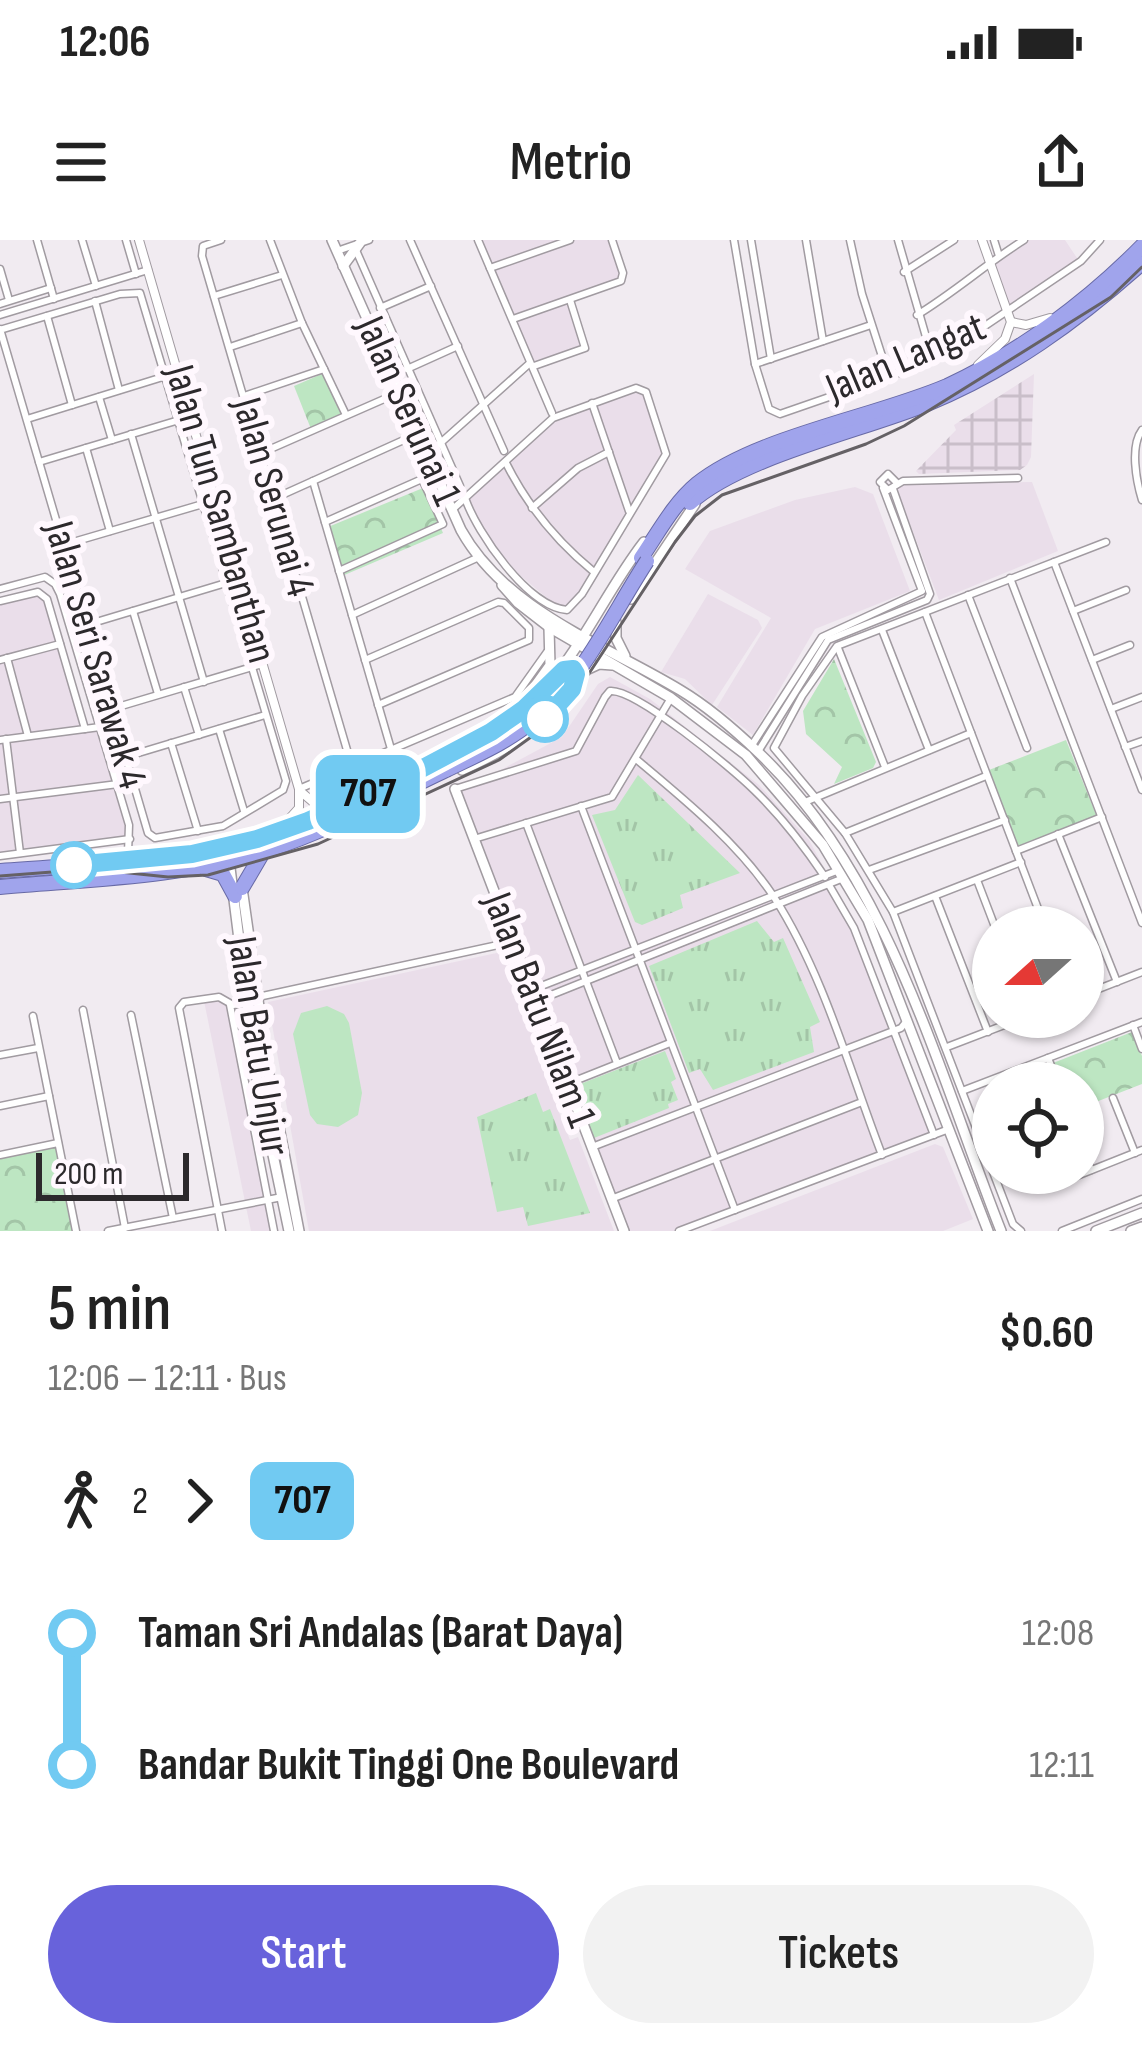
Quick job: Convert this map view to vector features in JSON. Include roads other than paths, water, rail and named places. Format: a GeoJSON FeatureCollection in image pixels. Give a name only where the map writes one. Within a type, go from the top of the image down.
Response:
{"type":"FeatureCollection","features":[{"type":"Feature","properties":{"kind":"highway","name":"Jalan Langat"},"geometry":{"type":"LineString","coordinates":[[228,854],[266,851],[491,742],[540,705],[569,670],[680,502],[704,479],[734,463],[947,386],[1022,342],[1114,275],[1142,246]]}},
{"type":"Feature","properties":{"kind":"highway","name":"Jalan Langat"},"geometry":{"type":"LineString","coordinates":[[644,559],[700,494],[733,475],[925,405],[1001,368],[1053,335],[1142,263]]}},
{"type":"Feature","properties":{"kind":"highway","name":"Jalan Langat"},"geometry":{"type":"LineString","coordinates":[[228,854],[350,802],[406,784]]}},
{"type":"Feature","properties":{"kind":"highway"},"geometry":{"type":"LineString","coordinates":[[0,887],[186,868],[217,870],[238,892],[266,851]]}},
{"type":"Feature","properties":{"kind":"highway"},"geometry":{"type":"LineString","coordinates":[[0,871],[228,854]]}},
{"type":"Feature","properties":{"kind":"highway"},"geometry":{"type":"LineString","coordinates":[[186,868],[228,854]]}},
{"type":"Feature","properties":{"kind":"main road"},"geometry":{"type":"LineString","coordinates":[[343,266],[361,244],[344,240]]}},
{"type":"Feature","properties":{"kind":"main road","name":"Jalan Serunai 1"},"geometry":{"type":"LineString","coordinates":[[334,246],[443,491],[457,503],[458,524],[496,575]]}},
{"type":"Feature","properties":{"kind":"main road","name":"Jalan Langat"},"geometry":{"type":"LineString","coordinates":[[406,784],[434,781],[463,769],[541,723],[572,689],[700,494]]}},
{"type":"Feature","properties":{"kind":"main road","name":"Jalan Langat"},"geometry":{"type":"LineString","coordinates":[[406,784],[507,721],[556,677],[624,567],[680,502]]}},
{"type":"Feature","properties":{"kind":"main road"},"geometry":{"type":"LineString","coordinates":[[496,575],[531,597],[551,624],[547,671],[507,721]]}},
{"type":"Feature","properties":{"kind":"main road"},"geometry":{"type":"LineString","coordinates":[[496,575],[518,603],[551,624],[685,693],[805,802],[868,920],[988,1231]]}},
{"type":"Feature","properties":{"kind":"main road"},"geometry":{"type":"LineString","coordinates":[[605,599],[604,619],[618,618],[619,649],[634,664]]}},
{"type":"Feature","properties":{"kind":"main road"},"geometry":{"type":"LineString","coordinates":[[551,624],[580,625],[596,614]]}},
{"type":"Feature","properties":{"kind":"main road"},"geometry":{"type":"LineString","coordinates":[[598,649],[752,754],[883,925],[1001,1231]]}},
{"type":"Feature","properties":{"kind":"main road"},"geometry":{"type":"LineString","coordinates":[[584,671],[599,664],[617,666]]}},
{"type":"Feature","properties":{"kind":"main road"},"geometry":{"type":"LineString","coordinates":[[556,677],[566,668],[573,669],[572,689]]}},
{"type":"Feature","properties":{"kind":"main road"},"geometry":{"type":"LineString","coordinates":[[455,789],[455,775],[463,769]]}},
{"type":"Feature","properties":{"kind":"main road"},"geometry":{"type":"LineString","coordinates":[[434,781],[446,781],[455,789]]}},
{"type":"Feature","properties":{"kind":"main road","name":"Jalan Batu Nilam 1"},"geometry":{"type":"LineString","coordinates":[[455,789],[624,1231]]}},
{"type":"Feature","properties":{"kind":"main road","name":"Jalan Batu Unjur"},"geometry":{"type":"LineString","coordinates":[[228,854],[299,1231]]}},
{"type":"Feature","properties":{"kind":"main road","name":"Jalan Batu Unjur"},"geometry":{"type":"LineString","coordinates":[[253,1000],[256,1074],[289,1231]]}},
{"type":"Feature","properties":{"kind":"main road"},"geometry":{"type":"LineString","coordinates":[[932,1053],[928,1057],[940,1090],[939,1105]]}},
{"type":"Feature","properties":{"kind":"main road"},"geometry":{"type":"LineString","coordinates":[[282,1197],[290,1185]]}},
{"type":"Feature","properties":{"kind":"main road"},"geometry":{"type":"LineString","coordinates":[[1096,1231],[1142,1213]]}},
{"type":"Feature","properties":{"kind":"main road"},"geometry":{"type":"LineString","coordinates":[[1131,1231],[1142,1227]]}},
{"type":"Feature","properties":{"kind":"street"},"geometry":{"type":"LineString","coordinates":[[37,240],[54,299]]}},
{"type":"Feature","properties":{"kind":"street"},"geometry":{"type":"LineString","coordinates":[[82,240],[96,286]]}},
{"type":"Feature","properties":{"kind":"street"},"geometry":{"type":"LineString","coordinates":[[126,240],[136,274]]}},
{"type":"Feature","properties":{"kind":"street","name":"Jalan Tun Sambanthan"},"geometry":{"type":"LineString","coordinates":[[139,240],[299,789]]}},
{"type":"Feature","properties":{"kind":"street","name":"Jalan Serunai 4"},"geometry":{"type":"LineString","coordinates":[[221,240],[201,250],[352,767]]}},
{"type":"Feature","properties":{"kind":"street"},"geometry":{"type":"LineString","coordinates":[[270,240],[302,323],[346,415]]}},
{"type":"Feature","properties":{"kind":"street"},"geometry":{"type":"LineString","coordinates":[[410,240],[504,452]]}},
{"type":"Feature","properties":{"kind":"street"},"geometry":{"type":"LineString","coordinates":[[478,240],[553,413]]}},
{"type":"Feature","properties":{"kind":"street"},"geometry":{"type":"LineString","coordinates":[[490,268],[570,240]]}},
{"type":"Feature","properties":{"kind":"street"},"geometry":{"type":"LineString","coordinates":[[512,320],[622,281],[612,240]]}},
{"type":"Feature","properties":{"kind":"street"},"geometry":{"type":"LineString","coordinates":[[734,240],[755,364],[770,409],[780,414],[933,361],[1009,318],[1100,240]]}},
{"type":"Feature","properties":{"kind":"street"},"geometry":{"type":"LineString","coordinates":[[751,240],[771,359]]}},
{"type":"Feature","properties":{"kind":"street"},"geometry":{"type":"LineString","coordinates":[[806,240],[823,341]]}},
{"type":"Feature","properties":{"kind":"street"},"geometry":{"type":"LineString","coordinates":[[850,240],[890,379]]}},
{"type":"Feature","properties":{"kind":"street"},"geometry":{"type":"LineString","coordinates":[[898,240],[933,361]]}},
{"type":"Feature","properties":{"kind":"street"},"geometry":{"type":"LineString","coordinates":[[904,272],[954,240]]}},
{"type":"Feature","properties":{"kind":"street"},"geometry":{"type":"LineString","coordinates":[[968,374],[1005,339],[1009,318],[982,240]]}},
{"type":"Feature","properties":{"kind":"street"},"geometry":{"type":"LineString","coordinates":[[994,240],[999,256]]}},
{"type":"Feature","properties":{"kind":"street"},"geometry":{"type":"LineString","coordinates":[[917,315],[957,292],[1024,240]]}},
{"type":"Feature","properties":{"kind":"street"},"geometry":{"type":"LineString","coordinates":[[334,246],[361,244]]}},
{"type":"Feature","properties":{"kind":"street","name":"Jalan Serunai 1"},"geometry":{"type":"LineString","coordinates":[[361,244],[380,308],[460,486]]}},
{"type":"Feature","properties":{"kind":"street"},"geometry":{"type":"LineString","coordinates":[[0,269],[5,302],[51,288]]}},
{"type":"Feature","properties":{"kind":"street"},"geometry":{"type":"LineString","coordinates":[[0,315],[148,270]]}},
{"type":"Feature","properties":{"kind":"street"},"geometry":{"type":"LineString","coordinates":[[214,296],[283,275]]}},
{"type":"Feature","properties":{"kind":"street"},"geometry":{"type":"LineString","coordinates":[[380,308],[431,286]]}},
{"type":"Feature","properties":{"kind":"street"},"geometry":{"type":"LineString","coordinates":[[0,330],[120,293],[140,293],[286,786],[223,826],[198,833],[171,743]]}},
{"type":"Feature","properties":{"kind":"street"},"geometry":{"type":"LineString","coordinates":[[427,455],[532,364],[584,348],[569,299]]}},
{"type":"Feature","properties":{"kind":"street"},"geometry":{"type":"LineString","coordinates":[[95,301],[119,390]]}},
{"type":"Feature","properties":{"kind":"street"},"geometry":{"type":"LineString","coordinates":[[1009,318],[1032,325],[1063,312]]}},
{"type":"Feature","properties":{"kind":"street"},"geometry":{"type":"LineString","coordinates":[[47,316],[72,405]]}},
{"type":"Feature","properties":{"kind":"street"},"geometry":{"type":"LineString","coordinates":[[230,347],[302,323]]}},
{"type":"Feature","properties":{"kind":"street"},"geometry":{"type":"LineString","coordinates":[[755,364],[872,325]]}},
{"type":"Feature","properties":{"kind":"street","name":"Jalan Seri Sarawak 4"},"geometry":{"type":"LineString","coordinates":[[0,330],[124,757],[152,837],[198,833]]}},
{"type":"Feature","properties":{"kind":"street"},"geometry":{"type":"LineString","coordinates":[[407,369],[458,346]]}},
{"type":"Feature","properties":{"kind":"street"},"geometry":{"type":"LineString","coordinates":[[244,397],[324,368]]}},
{"type":"Feature","properties":{"kind":"street"},"geometry":{"type":"LineString","coordinates":[[26,419],[178,372]]}},
{"type":"Feature","properties":{"kind":"street"},"geometry":{"type":"LineString","coordinates":[[636,388],[644,390],[665,449],[662,464],[594,572],[561,612],[531,597],[457,503],[553,418],[592,403],[636,388]]}},
{"type":"Feature","properties":{"kind":"street"},"geometry":{"type":"LineString","coordinates":[[99,396],[112,440]]}},
{"type":"Feature","properties":{"kind":"street"},"geometry":{"type":"LineString","coordinates":[[260,454],[391,396]]}},
{"type":"Feature","properties":{"kind":"street"},"geometry":{"type":"LineString","coordinates":[[592,403],[629,511]]}},
{"type":"Feature","properties":{"kind":"street"},"geometry":{"type":"LineString","coordinates":[[39,462],[192,416]]}},
{"type":"Feature","properties":{"kind":"street"},"geometry":{"type":"LineString","coordinates":[[1140,431],[1137,482],[1142,500]]}},
{"type":"Feature","properties":{"kind":"street"},"geometry":{"type":"LineString","coordinates":[[130,434],[204,682]]}},
{"type":"Feature","properties":{"kind":"street"},"geometry":{"type":"LineString","coordinates":[[273,499],[418,434]]}},
{"type":"Feature","properties":{"kind":"street"},"geometry":{"type":"LineString","coordinates":[[86,448],[110,531]]}},
{"type":"Feature","properties":{"kind":"street"},"geometry":{"type":"LineString","coordinates":[[532,508],[578,468],[609,452]]}},
{"type":"Feature","properties":{"kind":"street"},"geometry":{"type":"LineString","coordinates":[[506,463],[532,508],[594,572]]}},
{"type":"Feature","properties":{"kind":"street"},"geometry":{"type":"LineString","coordinates":[[752,754],[834,636],[921,603],[926,593],[891,475],[885,475],[880,482],[926,593]]}},
{"type":"Feature","properties":{"kind":"street"},"geometry":{"type":"LineString","coordinates":[[883,488],[1018,478]]}},
{"type":"Feature","properties":{"kind":"street"},"geometry":{"type":"LineString","coordinates":[[325,522],[422,479],[443,524],[339,571]]}},
{"type":"Feature","properties":{"kind":"street"},"geometry":{"type":"LineString","coordinates":[[313,481],[392,750]]}},
{"type":"Feature","properties":{"kind":"street"},"geometry":{"type":"LineString","coordinates":[[63,545],[203,504]]}},
{"type":"Feature","properties":{"kind":"street"},"geometry":{"type":"LineString","coordinates":[[1021,1231],[1013,1224],[893,912],[845,833],[774,748],[837,646],[1106,542]]}},
{"type":"Feature","properties":{"kind":"street"},"geometry":{"type":"LineString","coordinates":[[352,615],[479,557]]}},
{"type":"Feature","properties":{"kind":"street"},"geometry":{"type":"LineString","coordinates":[[1054,562],[1142,788]]}},
{"type":"Feature","properties":{"kind":"street"},"geometry":{"type":"LineString","coordinates":[[0,589],[45,578],[55,584],[118,784],[130,838],[128,853],[111,862]]}},
{"type":"Feature","properties":{"kind":"street"},"geometry":{"type":"LineString","coordinates":[[1010,578],[1142,923]]}},
{"type":"Feature","properties":{"kind":"street"},"geometry":{"type":"LineString","coordinates":[[86,625],[226,583]]}},
{"type":"Feature","properties":{"kind":"street"},"geometry":{"type":"LineString","coordinates":[[1073,611],[1126,590]]}},
{"type":"Feature","properties":{"kind":"street"},"geometry":{"type":"LineString","coordinates":[[0,601],[38,592],[44,595],[85,729]]}},
{"type":"Feature","properties":{"kind":"street"},"geometry":{"type":"LineString","coordinates":[[752,754],[822,637],[926,593]]}},
{"type":"Feature","properties":{"kind":"street"},"geometry":{"type":"LineString","coordinates":[[968,595],[1027,748]]}},
{"type":"Feature","properties":{"kind":"street"},"geometry":{"type":"LineString","coordinates":[[365,660],[498,602],[529,628],[529,640],[378,705]]}},
{"type":"Feature","properties":{"kind":"street"},"geometry":{"type":"LineString","coordinates":[[133,611],[158,695]]}},
{"type":"Feature","properties":{"kind":"street"},"geometry":{"type":"LineString","coordinates":[[925,612],[1038,906]]}},
{"type":"Feature","properties":{"kind":"street"},"geometry":{"type":"LineString","coordinates":[[882,628],[929,750]]}},
{"type":"Feature","properties":{"kind":"street"},"geometry":{"type":"LineString","coordinates":[[28,737],[4,659],[60,644]]}},
{"type":"Feature","properties":{"kind":"street"},"geometry":{"type":"LineString","coordinates":[[299,789],[519,694],[552,644]]}},
{"type":"Feature","properties":{"kind":"street"},"geometry":{"type":"LineString","coordinates":[[1092,660],[1130,645]]}},
{"type":"Feature","properties":{"kind":"street"},"geometry":{"type":"LineString","coordinates":[[837,646],[885,767]]}},
{"type":"Feature","properties":{"kind":"street"},"geometry":{"type":"LineString","coordinates":[[111,709],[263,664]]}},
{"type":"Feature","properties":{"kind":"street"},"geometry":{"type":"LineString","coordinates":[[798,687],[809,686]]}},
{"type":"Feature","properties":{"kind":"street"},"geometry":{"type":"LineString","coordinates":[[184,687],[199,735]]}},
{"type":"Feature","properties":{"kind":"street"},"geometry":{"type":"LineString","coordinates":[[455,789],[575,751],[610,691],[622,691],[661,716],[753,788],[827,881],[854,928],[934,1135]]}},
{"type":"Feature","properties":{"kind":"street"},"geometry":{"type":"LineString","coordinates":[[1111,709],[1142,697]]}},
{"type":"Feature","properties":{"kind":"street"},"geometry":{"type":"LineString","coordinates":[[474,839],[612,797],[671,698]]}},
{"type":"Feature","properties":{"kind":"street"},"geometry":{"type":"LineString","coordinates":[[124,757],[266,715]]}},
{"type":"Feature","properties":{"kind":"street"},"geometry":{"type":"LineString","coordinates":[[20,853],[3,740],[100,727]]}},
{"type":"Feature","properties":{"kind":"street"},"geometry":{"type":"LineString","coordinates":[[219,729],[244,811]]}},
{"type":"Feature","properties":{"kind":"street"},"geometry":{"type":"LineString","coordinates":[[805,802],[971,733]]}},
{"type":"Feature","properties":{"kind":"street"},"geometry":{"type":"LineString","coordinates":[[1125,747],[1142,741]]}},
{"type":"Feature","properties":{"kind":"street"},"geometry":{"type":"LineString","coordinates":[[636,759],[722,836],[773,896],[806,956],[882,1155]]}},
{"type":"Feature","properties":{"kind":"street"},"geometry":{"type":"LineString","coordinates":[[845,833],[988,776]]}},
{"type":"Feature","properties":{"kind":"street"},"geometry":{"type":"LineString","coordinates":[[0,799],[118,784]]}},
{"type":"Feature","properties":{"kind":"street"},"geometry":{"type":"LineString","coordinates":[[299,789],[313,802],[350,802]]}},
{"type":"Feature","properties":{"kind":"street"},"geometry":{"type":"LineString","coordinates":[[275,833],[299,808],[299,789]]}},
{"type":"Feature","properties":{"kind":"street"},"geometry":{"type":"LineString","coordinates":[[581,806],[735,1210]]}},
{"type":"Feature","properties":{"kind":"street"},"geometry":{"type":"LineString","coordinates":[[1016,850],[1102,818]]}},
{"type":"Feature","properties":{"kind":"street"},"geometry":{"type":"LineString","coordinates":[[869,870],[1005,820]]}},
{"type":"Feature","properties":{"kind":"street"},"geometry":{"type":"LineString","coordinates":[[526,823],[617,1063]]}},
{"type":"Feature","properties":{"kind":"street"},"geometry":{"type":"LineString","coordinates":[[1058,834],[1117,982]]}},
{"type":"Feature","properties":{"kind":"street"},"geometry":{"type":"LineString","coordinates":[[0,856],[130,838]]}},
{"type":"Feature","properties":{"kind":"street"},"geometry":{"type":"LineString","coordinates":[[893,912],[1021,862]]}},
{"type":"Feature","properties":{"kind":"street"},"geometry":{"type":"LineString","coordinates":[[534,995],[586,980],[778,905],[827,881],[842,868]]}},
{"type":"Feature","properties":{"kind":"street"},"geometry":{"type":"LineString","coordinates":[[977,879],[987,906]]}},
{"type":"Feature","properties":{"kind":"street"},"geometry":{"type":"LineString","coordinates":[[534,995],[582,970],[773,896],[827,881]]}},
{"type":"Feature","properties":{"kind":"street"},"geometry":{"type":"LineString","coordinates":[[935,896],[972,991]]}},
{"type":"Feature","properties":{"kind":"street"},"geometry":{"type":"LineString","coordinates":[[229,1004],[513,942]]}},
{"type":"Feature","properties":{"kind":"street"},"geometry":{"type":"LineString","coordinates":[[1104,987],[1142,972]]}},
{"type":"Feature","properties":{"kind":"street"},"geometry":{"type":"LineString","coordinates":[[222,1231],[179,1008],[184,1002],[219,997],[229,1004],[274,1231]]}},
{"type":"Feature","properties":{"kind":"street"},"geometry":{"type":"LineString","coordinates":[[82,1010],[125,1228]]}},
{"type":"Feature","properties":{"kind":"street"},"geometry":{"type":"LineString","coordinates":[[131,1015],[173,1219]]}},
{"type":"Feature","properties":{"kind":"street"},"geometry":{"type":"LineString","coordinates":[[33,1016],[76,1231]]}},
{"type":"Feature","properties":{"kind":"street"},"geometry":{"type":"LineString","coordinates":[[592,1147],[894,1031],[906,1020]]}},
{"type":"Feature","properties":{"kind":"street"},"geometry":{"type":"LineString","coordinates":[[1040,1062],[1137,1024],[1142,1049]]}},
{"type":"Feature","properties":{"kind":"street"},"geometry":{"type":"LineString","coordinates":[[932,1053],[972,1038]]}},
{"type":"Feature","properties":{"kind":"street"},"geometry":{"type":"LineString","coordinates":[[567,1084],[671,1042]]}},
{"type":"Feature","properties":{"kind":"street"},"geometry":{"type":"LineString","coordinates":[[0,1055],[39,1048]]}},
{"type":"Feature","properties":{"kind":"street"},"geometry":{"type":"LineString","coordinates":[[1048,1058],[1050,1062]]}},
{"type":"Feature","properties":{"kind":"street"},"geometry":{"type":"LineString","coordinates":[[962,1091],[972,1088]]}},
{"type":"Feature","properties":{"kind":"street"},"geometry":{"type":"LineString","coordinates":[[0,1106],[49,1096]]}},
{"type":"Feature","properties":{"kind":"street"},"geometry":{"type":"LineString","coordinates":[[1104,1165],[1138,1152],[1113,1098]]}},
{"type":"Feature","properties":{"kind":"street"},"geometry":{"type":"LineString","coordinates":[[611,1198],[862,1102]]}},
{"type":"Feature","properties":{"kind":"street"},"geometry":{"type":"LineString","coordinates":[[679,1231],[949,1130]]}},
{"type":"Feature","properties":{"kind":"street"},"geometry":{"type":"LineString","coordinates":[[0,1155],[58,1143]]}},
{"type":"Feature","properties":{"kind":"street"},"geometry":{"type":"LineString","coordinates":[[108,1231],[282,1197]]}},
{"type":"Feature","properties":{"kind":"street"},"geometry":{"type":"LineString","coordinates":[[1062,1231],[1142,1199]]}},
{"type":"Feature","properties":{"kind":"tram line"},"geometry":{"type":"LineString","coordinates":[[0,876],[91,869],[168,877],[208,875],[318,844],[499,760],[571,701],[675,542],[695,516],[722,495],[904,426],[1111,297],[1142,267]]}}]}
